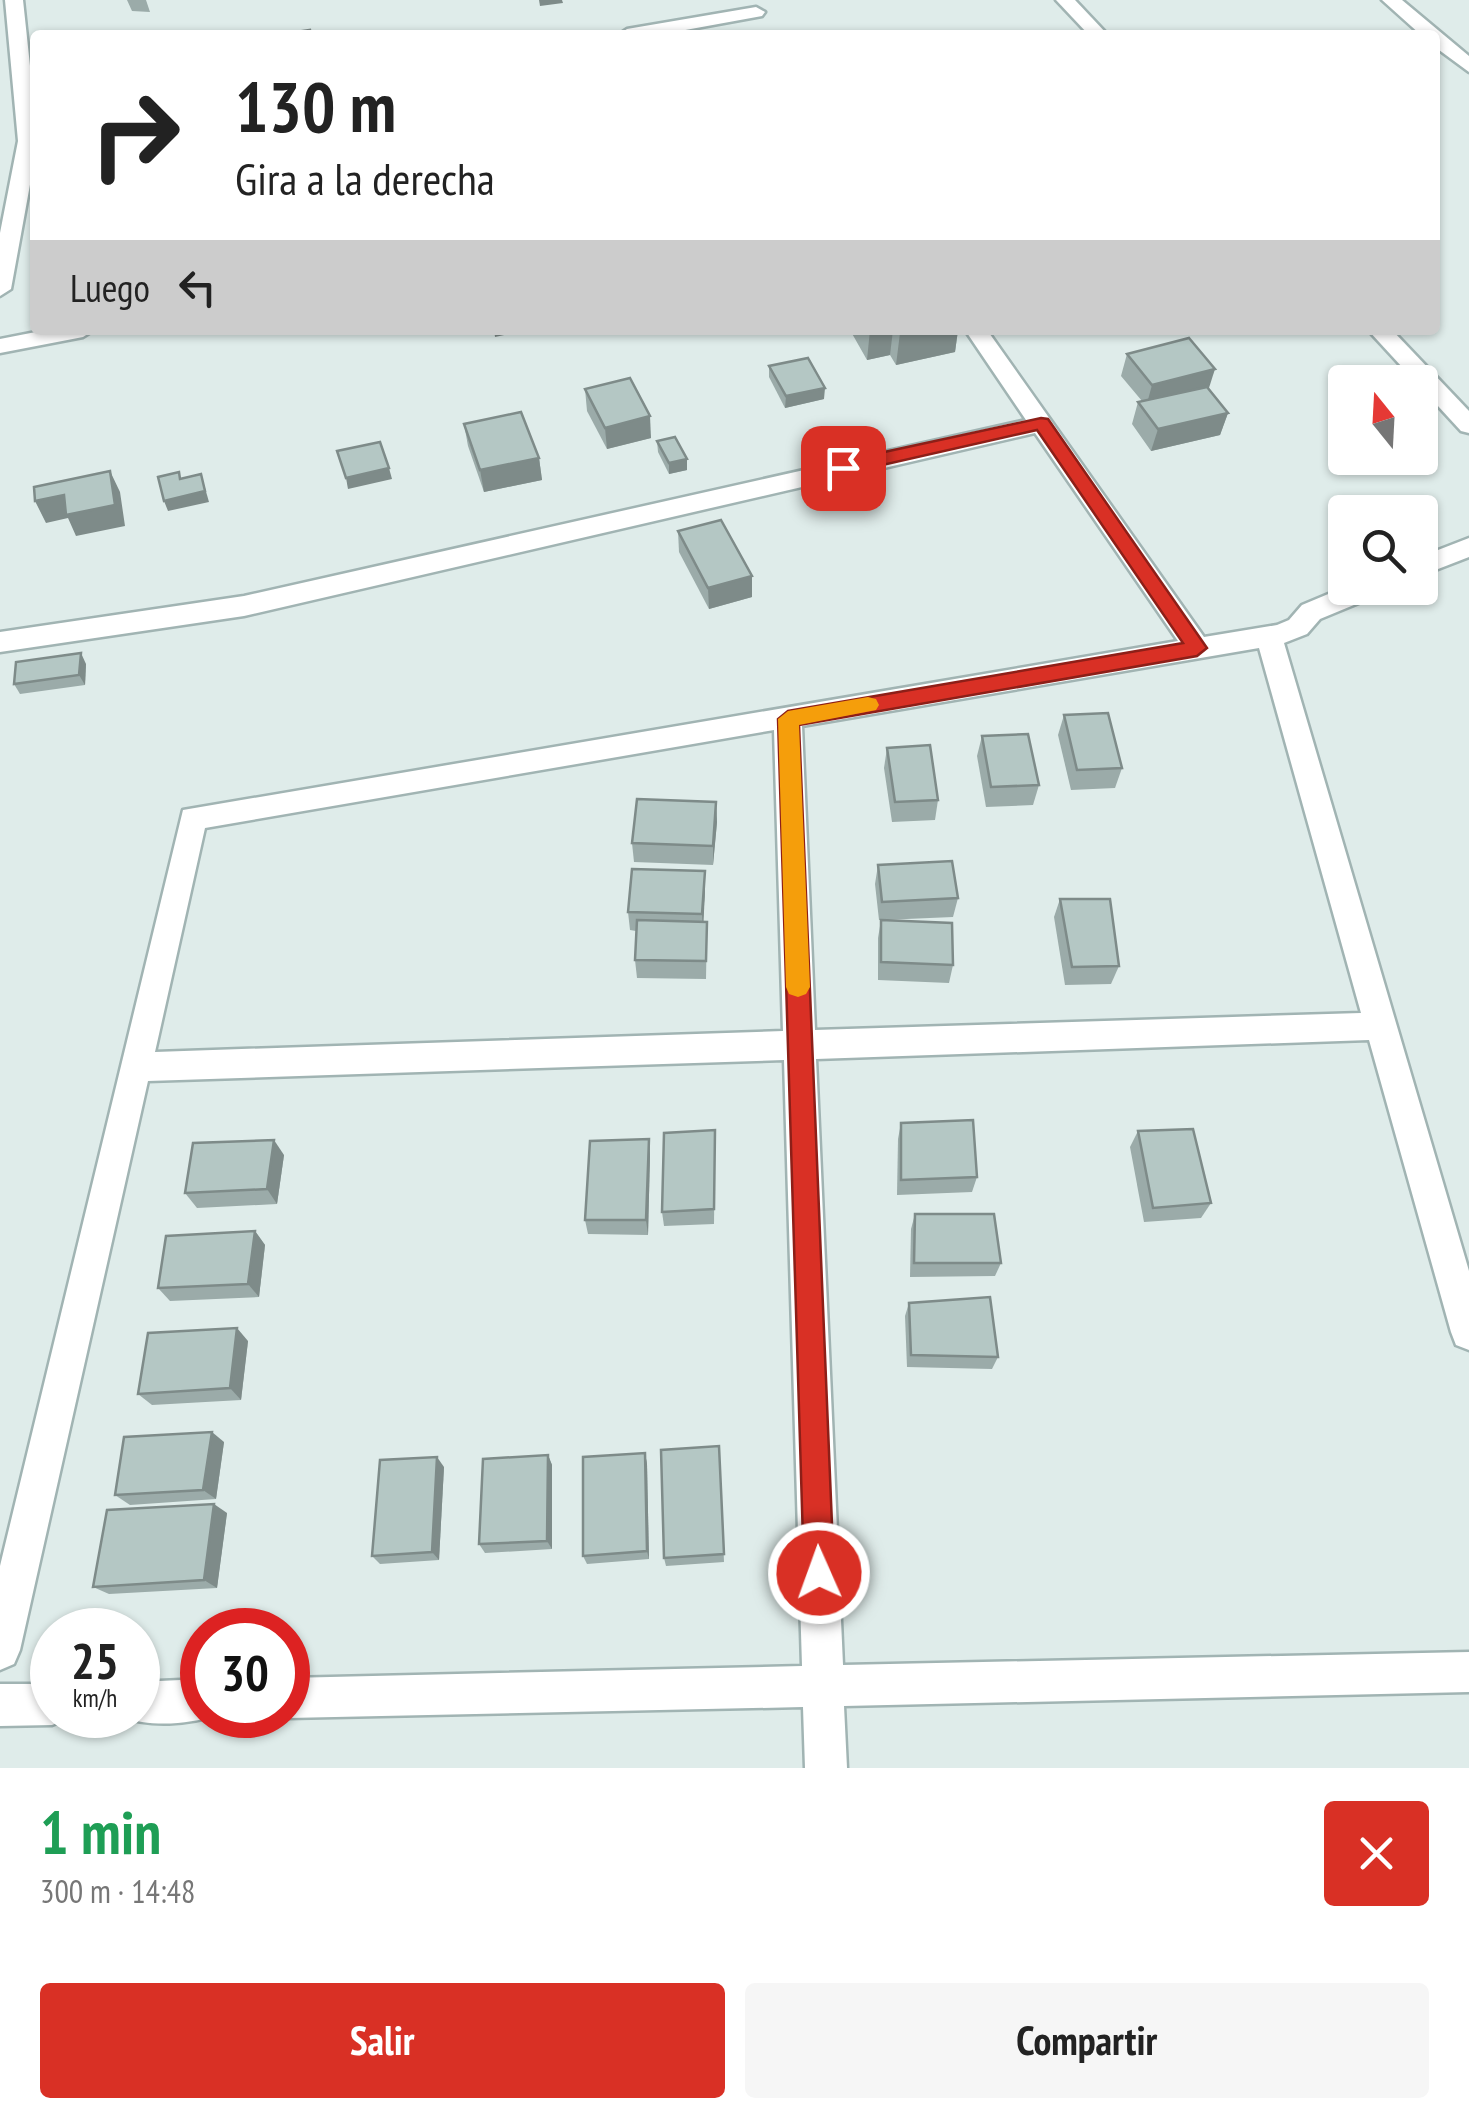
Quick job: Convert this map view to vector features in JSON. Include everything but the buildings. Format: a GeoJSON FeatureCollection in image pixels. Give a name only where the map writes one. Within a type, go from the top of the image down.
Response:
{"type":"FeatureCollection","features":[{"type":"Feature","properties":{"kind":"street"},"geometry":{"type":"LineString","coordinates":[[14,0],[30,124]]}},
{"type":"Feature","properties":{"kind":"street"},"geometry":{"type":"LineString","coordinates":[[1065,0],[1094,30]]}},
{"type":"Feature","properties":{"kind":"street"},"geometry":{"type":"LineString","coordinates":[[1390,0],[1427,30]]}},
{"type":"Feature","properties":{"kind":"street"},"geometry":{"type":"LineString","coordinates":[[655,30],[756,12]]}},
{"type":"Feature","properties":{"kind":"street"},"geometry":{"type":"LineString","coordinates":[[1440,41],[1467,61]]}},
{"type":"Feature","properties":{"kind":"street"},"geometry":{"type":"LineString","coordinates":[[1440,65],[1467,61]]}},
{"type":"Feature","properties":{"kind":"street"},"geometry":{"type":"LineString","coordinates":[[0,146],[30,140]]}},
{"type":"Feature","properties":{"kind":"street"},"geometry":{"type":"LineString","coordinates":[[0,289],[30,149]]}},
{"type":"Feature","properties":{"kind":"street"},"geometry":{"type":"LineString","coordinates":[[0,346],[58,335]]}},
{"type":"Feature","properties":{"kind":"street"},"geometry":{"type":"LineString","coordinates":[[979,335],[1197,648]]}},
{"type":"Feature","properties":{"kind":"street"},"geometry":{"type":"LineString","coordinates":[[1385,335],[1469,424]]}},
{"type":"Feature","properties":{"kind":"street"},"geometry":{"type":"LineString","coordinates":[[0,642],[244,606],[1041,424]]}},
{"type":"Feature","properties":{"kind":"street"},"geometry":{"type":"LineString","coordinates":[[1438,560],[1469,548]]}},
{"type":"Feature","properties":{"kind":"street"},"geometry":{"type":"LineString","coordinates":[[0,1650],[193,818],[1275,635],[1298,628],[1311,612],[1328,605]]}},
{"type":"Feature","properties":{"kind":"street"},"geometry":{"type":"LineString","coordinates":[[1275,635],[1469,1332]]}},
{"type":"Feature","properties":{"kind":"street"},"geometry":{"type":"LineString","coordinates":[[788,719],[826,1768]]}},
{"type":"Feature","properties":{"kind":"street"},"geometry":{"type":"LineString","coordinates":[[136,1067],[1382,1026]]}},
{"type":"Feature","properties":{"kind":"street"},"geometry":{"type":"LineString","coordinates":[[310,1698],[1469,1672]]}},
{"type":"Feature","properties":{"kind":"street"},"geometry":{"type":"LineString","coordinates":[[0,1705],[30,1704]]}},
{"type":"Feature","properties":{"kind":"slow traffic"},"geometry":{"type":"LineString","coordinates":[[798,987],[788,719],[868,705]]}},
{"type":"Feature","properties":{"kind":"route"},"geometry":{"type":"LineString","coordinates":[[819,1573],[788,719],[1197,648],[1041,424],[843,468]]}}]}
